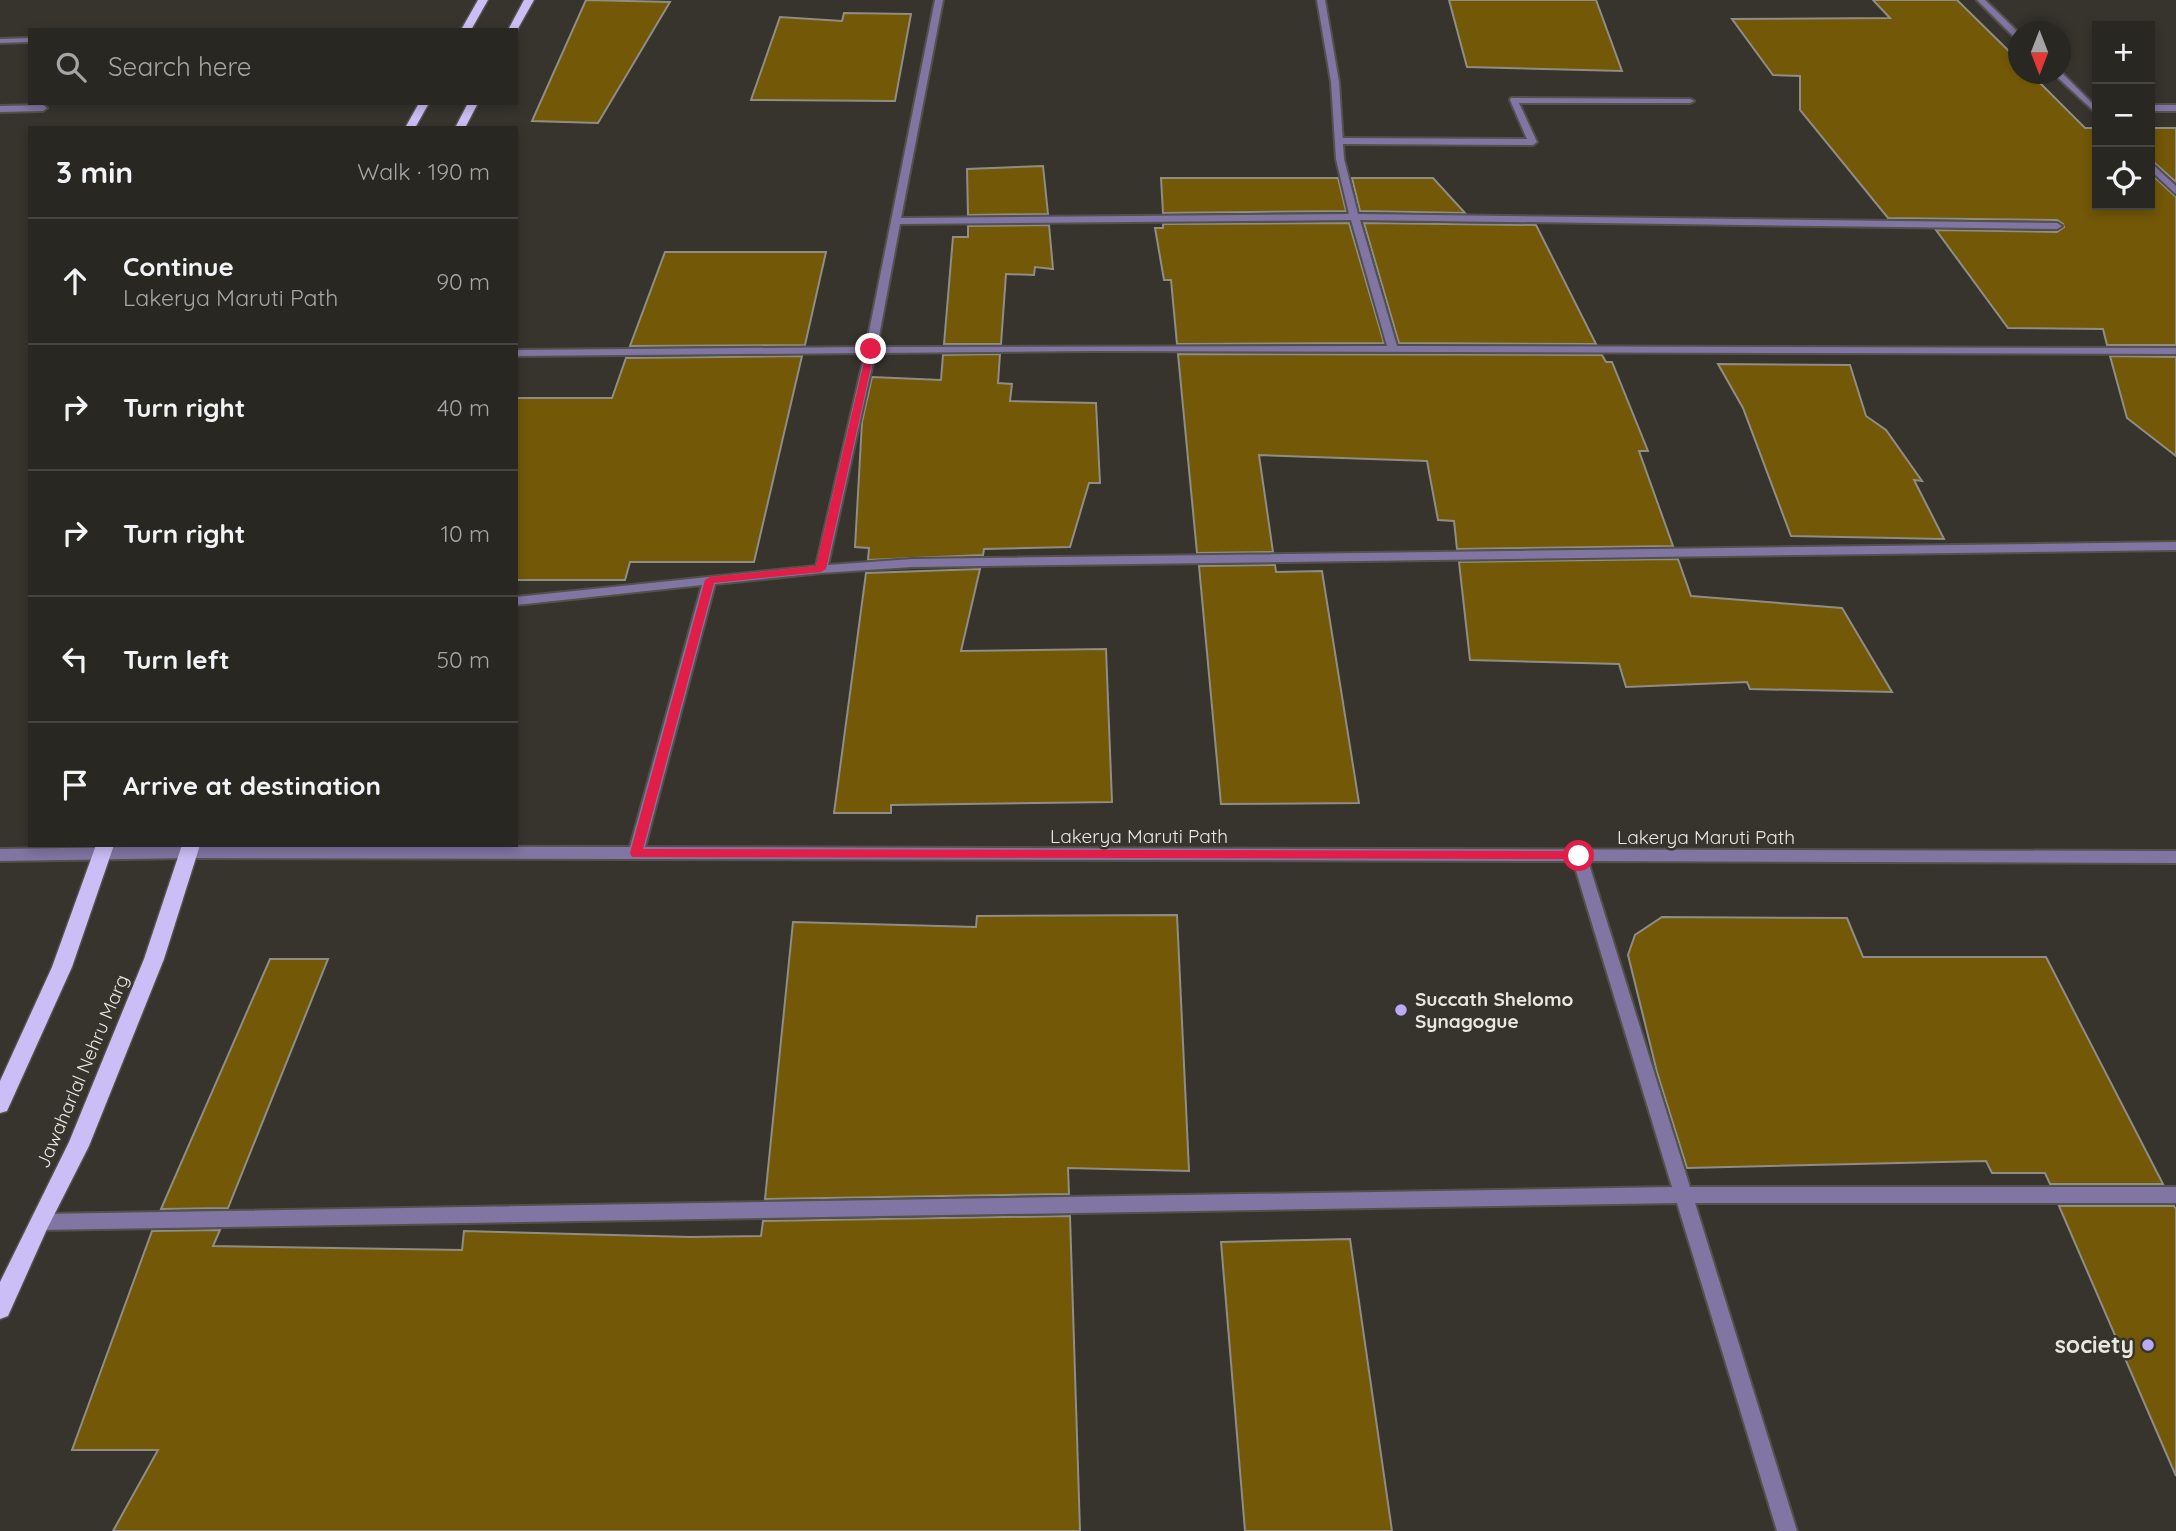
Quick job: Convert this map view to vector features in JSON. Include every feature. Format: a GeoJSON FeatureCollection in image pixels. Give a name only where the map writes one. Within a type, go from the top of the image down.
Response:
{"type":"FeatureCollection","features":[{"type":"Feature","properties":{"kind":"main road"},"geometry":{"type":"LineString","coordinates":[[467,28],[483,0]]}},
{"type":"Feature","properties":{"kind":"main road"},"geometry":{"type":"LineString","coordinates":[[514,28],[529,0]]}},
{"type":"Feature","properties":{"kind":"main road"},"geometry":{"type":"LineString","coordinates":[[411,126],[423,105]]}},
{"type":"Feature","properties":{"kind":"main road"},"geometry":{"type":"LineString","coordinates":[[461,126],[472,105]]}},
{"type":"Feature","properties":{"kind":"main road"},"geometry":{"type":"LineString","coordinates":[[0,1104],[62,967],[104,849]]}},
{"type":"Feature","properties":{"kind":"main road","name":"Jawaharlal Nehru Marg"},"geometry":{"type":"LineString","coordinates":[[0,1308],[39,1222],[78,1146],[154,959],[190,849]]}},
{"type":"Feature","properties":{"kind":"street"},"geometry":{"type":"LineString","coordinates":[[821,569],[871,349],[939,0]]}},
{"type":"Feature","properties":{"kind":"street"},"geometry":{"type":"LineString","coordinates":[[1321,0],[1335,82],[1340,159],[1365,260],[1393,348]]}},
{"type":"Feature","properties":{"kind":"street"},"geometry":{"type":"LineString","coordinates":[[1981,0],[2008,26]]}},
{"type":"Feature","properties":{"kind":"street"},"geometry":{"type":"LineString","coordinates":[[0,41],[28,40]]}},
{"type":"Feature","properties":{"kind":"street"},"geometry":{"type":"LineString","coordinates":[[2069,84],[2092,105]]}},
{"type":"Feature","properties":{"kind":"street"},"geometry":{"type":"LineString","coordinates":[[1339,141],[1533,142],[1514,100],[1690,101]]}},
{"type":"Feature","properties":{"kind":"street"},"geometry":{"type":"LineString","coordinates":[[0,109],[43,108]]}},
{"type":"Feature","properties":{"kind":"street"},"geometry":{"type":"LineString","coordinates":[[2155,108],[2176,108]]}},
{"type":"Feature","properties":{"kind":"street"},"geometry":{"type":"LineString","coordinates":[[2155,170],[2176,191]]}},
{"type":"Feature","properties":{"kind":"street"},"geometry":{"type":"LineString","coordinates":[[896,221],[1354,217],[2057,226]]}},
{"type":"Feature","properties":{"kind":"street"},"geometry":{"type":"LineString","coordinates":[[518,353],[1393,348],[2176,351]]}},
{"type":"Feature","properties":{"kind":"street"},"geometry":{"type":"LineString","coordinates":[[518,601],[821,569],[912,563],[2176,546]]}},
{"type":"Feature","properties":{"kind":"street"},"geometry":{"type":"LineString","coordinates":[[636,853],[710,580]]}},
{"type":"Feature","properties":{"kind":"street","name":"Lakerya Maruti Path"},"geometry":{"type":"LineString","coordinates":[[0,855],[104,849],[190,849],[636,853],[2176,857]]}},
{"type":"Feature","properties":{"kind":"street"},"geometry":{"type":"LineString","coordinates":[[1579,856],[1787,1531]]}},
{"type":"Feature","properties":{"kind":"street"},"geometry":{"type":"LineString","coordinates":[[39,1222],[1684,1195],[2176,1195]]}},
{"type":"Feature","properties":{"kind":"building"},"geometry":{"type":"Polygon","coordinates":[[[586,0],[670,2],[598,123],[532,121],[586,0]]]}},
{"type":"Feature","properties":{"kind":"building"},"geometry":{"type":"Polygon","coordinates":[[[1449,0],[1596,0],[1622,71],[1467,67],[1449,0]]]}},
{"type":"Feature","properties":{"kind":"building"},"geometry":{"type":"Polygon","coordinates":[[[1873,0],[1957,0],[2008,50],[2008,84],[2041,84],[2085,128],[2092,128],[2092,210],[2155,210],[2155,178],[2176,197],[2176,345],[2107,345],[2103,329],[2008,328],[1936,230],[2057,232],[2064,227],[2063,224],[2057,220],[1888,218],[1800,110],[1800,76],[1773,75],[1732,19],[1890,18],[1873,0]]]}},
{"type":"Feature","properties":{"kind":"building"},"geometry":{"type":"Polygon","coordinates":[[[844,13],[911,14],[895,101],[751,100],[780,17],[842,21],[844,13]]]}},
{"type":"Feature","properties":{"kind":"building"},"geometry":{"type":"Polygon","coordinates":[[[2155,128],[2176,128],[2176,182],[2155,163],[2155,128]]]}},
{"type":"Feature","properties":{"kind":"building"},"geometry":{"type":"Polygon","coordinates":[[[1043,166],[1048,214],[968,215],[967,169],[1043,166]]]}},
{"type":"Feature","properties":{"kind":"building"},"geometry":{"type":"Polygon","coordinates":[[[1161,178],[1338,178],[1346,211],[1163,213],[1161,178]]]}},
{"type":"Feature","properties":{"kind":"building"},"geometry":{"type":"Polygon","coordinates":[[[1352,178],[1433,178],[1465,213],[1360,211],[1352,178]]]}},
{"type":"Feature","properties":{"kind":"building"},"geometry":{"type":"Polygon","coordinates":[[[1349,223],[1384,343],[1177,344],[1171,280],[1164,280],[1155,228],[1163,228],[1163,224],[1349,223]]]}},
{"type":"Feature","properties":{"kind":"building"},"geometry":{"type":"Polygon","coordinates":[[[1364,223],[1536,225],[1596,344],[1399,343],[1364,223]]]}},
{"type":"Feature","properties":{"kind":"building"},"geometry":{"type":"Polygon","coordinates":[[[1049,225],[1053,269],[1035,267],[1034,275],[1006,274],[1001,344],[944,344],[953,237],[968,237],[968,226],[1049,225]]]}},
{"type":"Feature","properties":{"kind":"building"},"geometry":{"type":"Polygon","coordinates":[[[665,252],[826,252],[805,345],[630,346],[665,252]]]}},
{"type":"Feature","properties":{"kind":"building"},"geometry":{"type":"Polygon","coordinates":[[[1000,354],[998,383],[1012,384],[1010,401],[1096,403],[1100,483],[1089,483],[1070,547],[984,549],[983,555],[868,560],[869,548],[855,547],[862,422],[872,377],[941,380],[943,355],[1000,354]]]}},
{"type":"Feature","properties":{"kind":"building"},"geometry":{"type":"Polygon","coordinates":[[[1178,354],[1602,355],[1606,362],[1612,362],[1648,451],[1639,451],[1673,546],[1457,549],[1454,521],[1438,520],[1427,461],[1259,455],[1273,552],[1197,553],[1178,354]]]}},
{"type":"Feature","properties":{"kind":"building"},"geometry":{"type":"Polygon","coordinates":[[[802,356],[754,562],[630,562],[625,580],[518,580],[518,398],[612,398],[626,358],[802,356]]]}},
{"type":"Feature","properties":{"kind":"building"},"geometry":{"type":"Polygon","coordinates":[[[2110,356],[2176,357],[2176,456],[2127,418],[2110,356]]]}},
{"type":"Feature","properties":{"kind":"building"},"geometry":{"type":"Polygon","coordinates":[[[1718,364],[1850,365],[1866,416],[1886,430],[1922,481],[1914,480],[1944,539],[1791,536],[1743,408],[1718,364]]]}},
{"type":"Feature","properties":{"kind":"building"},"geometry":{"type":"Polygon","coordinates":[[[1678,559],[1691,596],[1842,608],[1892,692],[1750,689],[1747,682],[1626,687],[1619,664],[1470,660],[1459,562],[1678,559]]]}},
{"type":"Feature","properties":{"kind":"building"},"geometry":{"type":"Polygon","coordinates":[[[1275,565],[1276,572],[1322,571],[1359,803],[1221,804],[1199,566],[1275,565]]]}},
{"type":"Feature","properties":{"kind":"building"},"geometry":{"type":"Polygon","coordinates":[[[980,569],[961,651],[1106,649],[1112,802],[891,805],[891,813],[834,813],[866,573],[980,569]]]}},
{"type":"Feature","properties":{"kind":"building"},"geometry":{"type":"Polygon","coordinates":[[[1177,915],[1189,1171],[1068,1168],[1069,1194],[765,1199],[793,922],[976,927],[977,916],[1177,915]]]}},
{"type":"Feature","properties":{"kind":"building"},"geometry":{"type":"Polygon","coordinates":[[[1662,917],[1847,918],[1863,957],[2046,957],[2163,1184],[2050,1184],[2045,1173],[1992,1173],[1986,1161],[1687,1168],[1657,1072],[1628,955],[1635,935],[1662,917]]]}},
{"type":"Feature","properties":{"kind":"building"},"geometry":{"type":"Polygon","coordinates":[[[270,959],[328,959],[228,1208],[161,1209],[270,959]]]}},
{"type":"Feature","properties":{"kind":"building","name":"society"},"geometry":{"type":"Polygon","coordinates":[[[2059,1206],[2174,1206],[2176,1209],[2176,1476],[2059,1206]]]}},
{"type":"Feature","properties":{"kind":"building"},"geometry":{"type":"Polygon","coordinates":[[[1070,1216],[1080,1531],[113,1531],[158,1450],[72,1450],[152,1231],[220,1230],[213,1246],[462,1250],[464,1231],[690,1237],[761,1236],[763,1221],[1070,1216]]]}},
{"type":"Feature","properties":{"kind":"building"},"geometry":{"type":"Polygon","coordinates":[[[1350,1239],[1392,1531],[1245,1531],[1221,1242],[1350,1239]]]}},
{"type":"Feature","properties":{"kind":"place","name":"Succath Shelomo Synagogue"},"geometry":{"type":"Point","coordinates":[1401,1010]}},
{"type":"Feature","properties":{"kind":"place","name":"society"},"geometry":{"type":"Point","coordinates":[2148,1345]}},
{"type":"Feature","properties":{"kind":"route"},"geometry":{"type":"LineString","coordinates":[[871,349],[821,569],[710,580],[636,853],[1579,856]]}}]}
